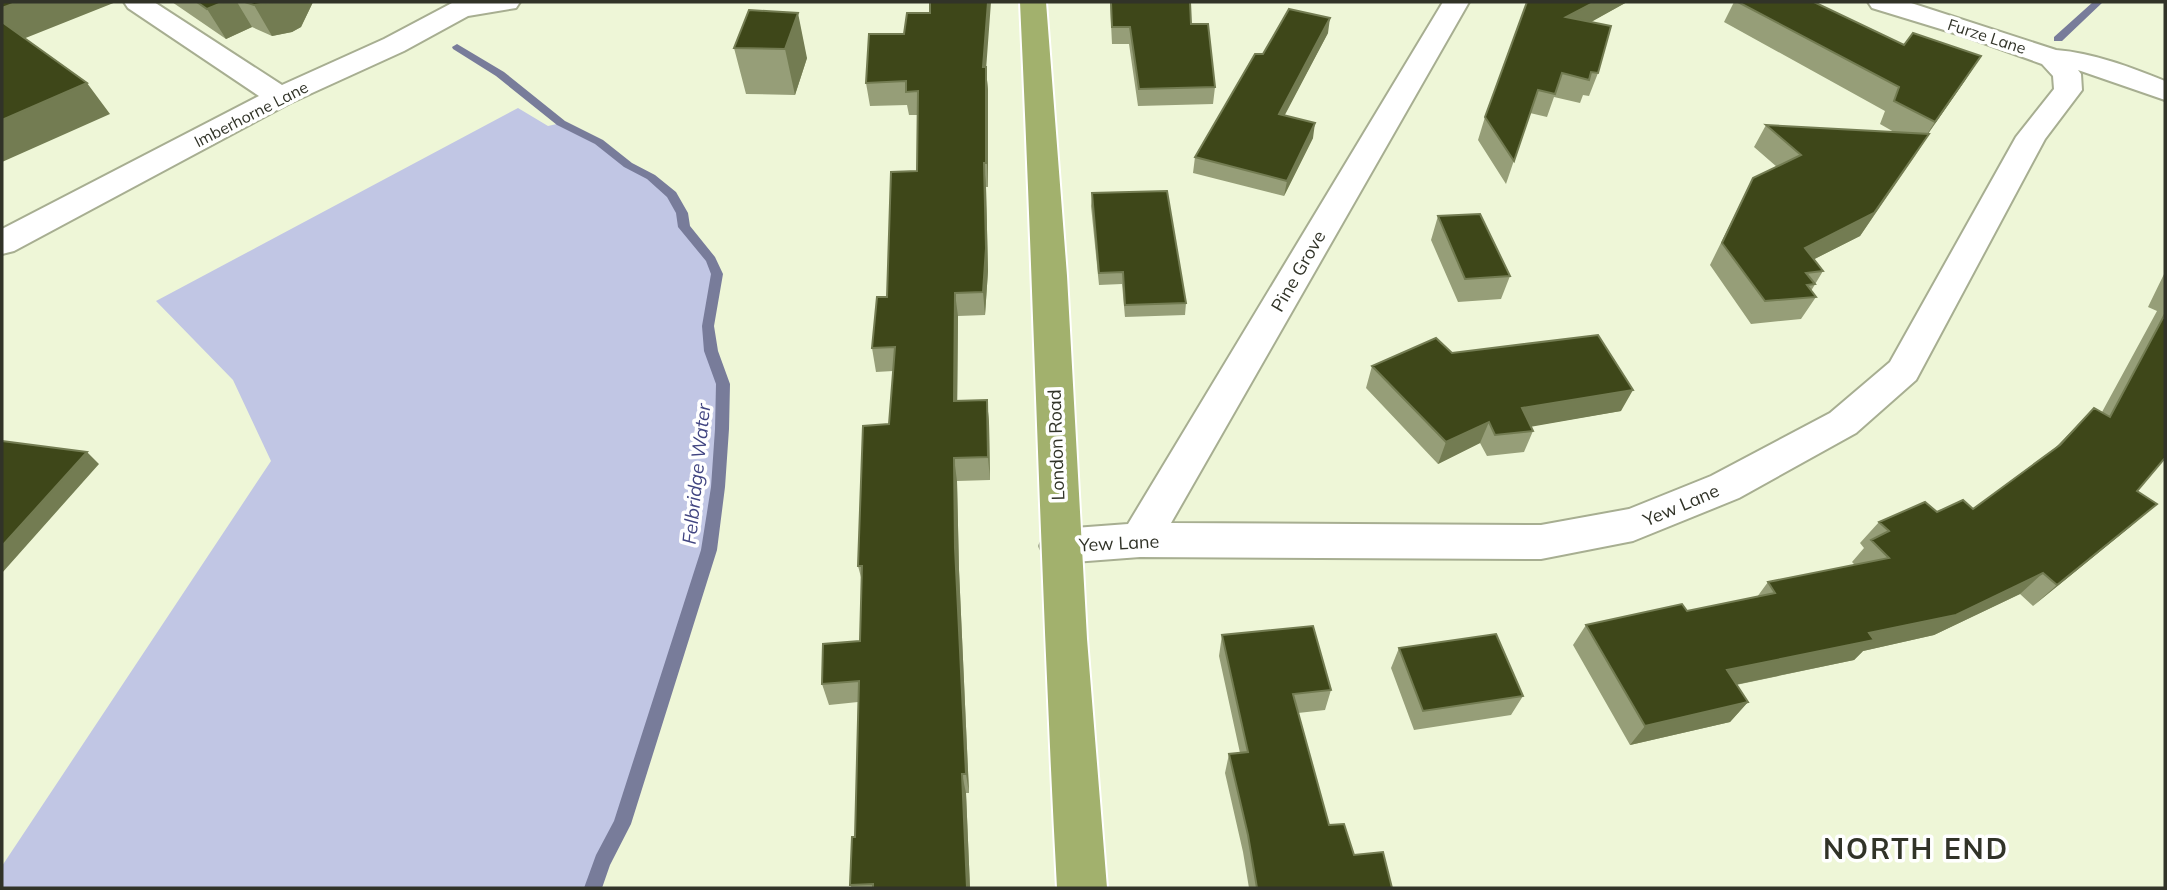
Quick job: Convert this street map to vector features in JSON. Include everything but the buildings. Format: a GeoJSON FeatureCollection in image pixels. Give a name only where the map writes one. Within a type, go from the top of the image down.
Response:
{"type":"FeatureCollection","features":[{"type":"Feature","properties":{"kind":"highway","name":"London Road"},"geometry":{"type":"LineString","coordinates":[[1033,2],[1050,276],[1060,546],[1082,888]]}},
{"type":"Feature","properties":{"kind":"street"},"geometry":{"type":"LineString","coordinates":[[136,2],[280,97]]}},
{"type":"Feature","properties":{"kind":"street","name":"Imberhorne Lane"},"geometry":{"type":"LineString","coordinates":[[2,243],[280,97],[394,45],[455,6],[507,2]]}},
{"type":"Feature","properties":{"kind":"street","name":"Pine Grove"},"geometry":{"type":"LineString","coordinates":[[1140,540],[1456,2]]}},
{"type":"Feature","properties":{"kind":"street","name":"Furze Lane"},"geometry":{"type":"LineString","coordinates":[[1881,2],[1977,31],[2052,58],[2076,60],[2165,91]]}},
{"type":"Feature","properties":{"kind":"street","name":"Yew Lane"},"geometry":{"type":"LineString","coordinates":[[1060,546],[1140,540],[1541,542],[1633,525],[1725,487],[1843,423],[1903,371],[2031,136],[2068,90],[2067,74],[2052,58]]}},
{"type":"Feature","properties":{"kind":"shaded area"},"geometry":{"type":"Polygon","coordinates":[[[518,108],[548,126],[561,123],[599,142],[628,165],[651,177],[672,195],[682,213],[684,227],[711,260],[717,274],[708,326],[711,351],[723,384],[722,429],[718,487],[709,550],[622,824],[602,861],[593,888],[2,888],[2,866],[271,461],[233,380],[156,301],[518,108]]]}},
{"type":"Feature","properties":{"kind":"waterway"},"geometry":{"type":"LineString","coordinates":[[2058,39],[2098,2]]}},
{"type":"Feature","properties":{"kind":"waterway","name":"Felbridge Water"},"geometry":{"type":"LineString","coordinates":[[457,47],[500,74],[561,123],[599,142],[628,165],[651,177],[672,195],[682,213],[684,227],[711,260],[717,274],[708,326],[711,351],[723,384],[722,429],[718,487],[709,550],[622,824],[602,861],[593,888]]}},
{"type":"Feature","properties":{"kind":"district","name":"NORTH END"},"geometry":{"type":"Point","coordinates":[1916,848]}}]}
